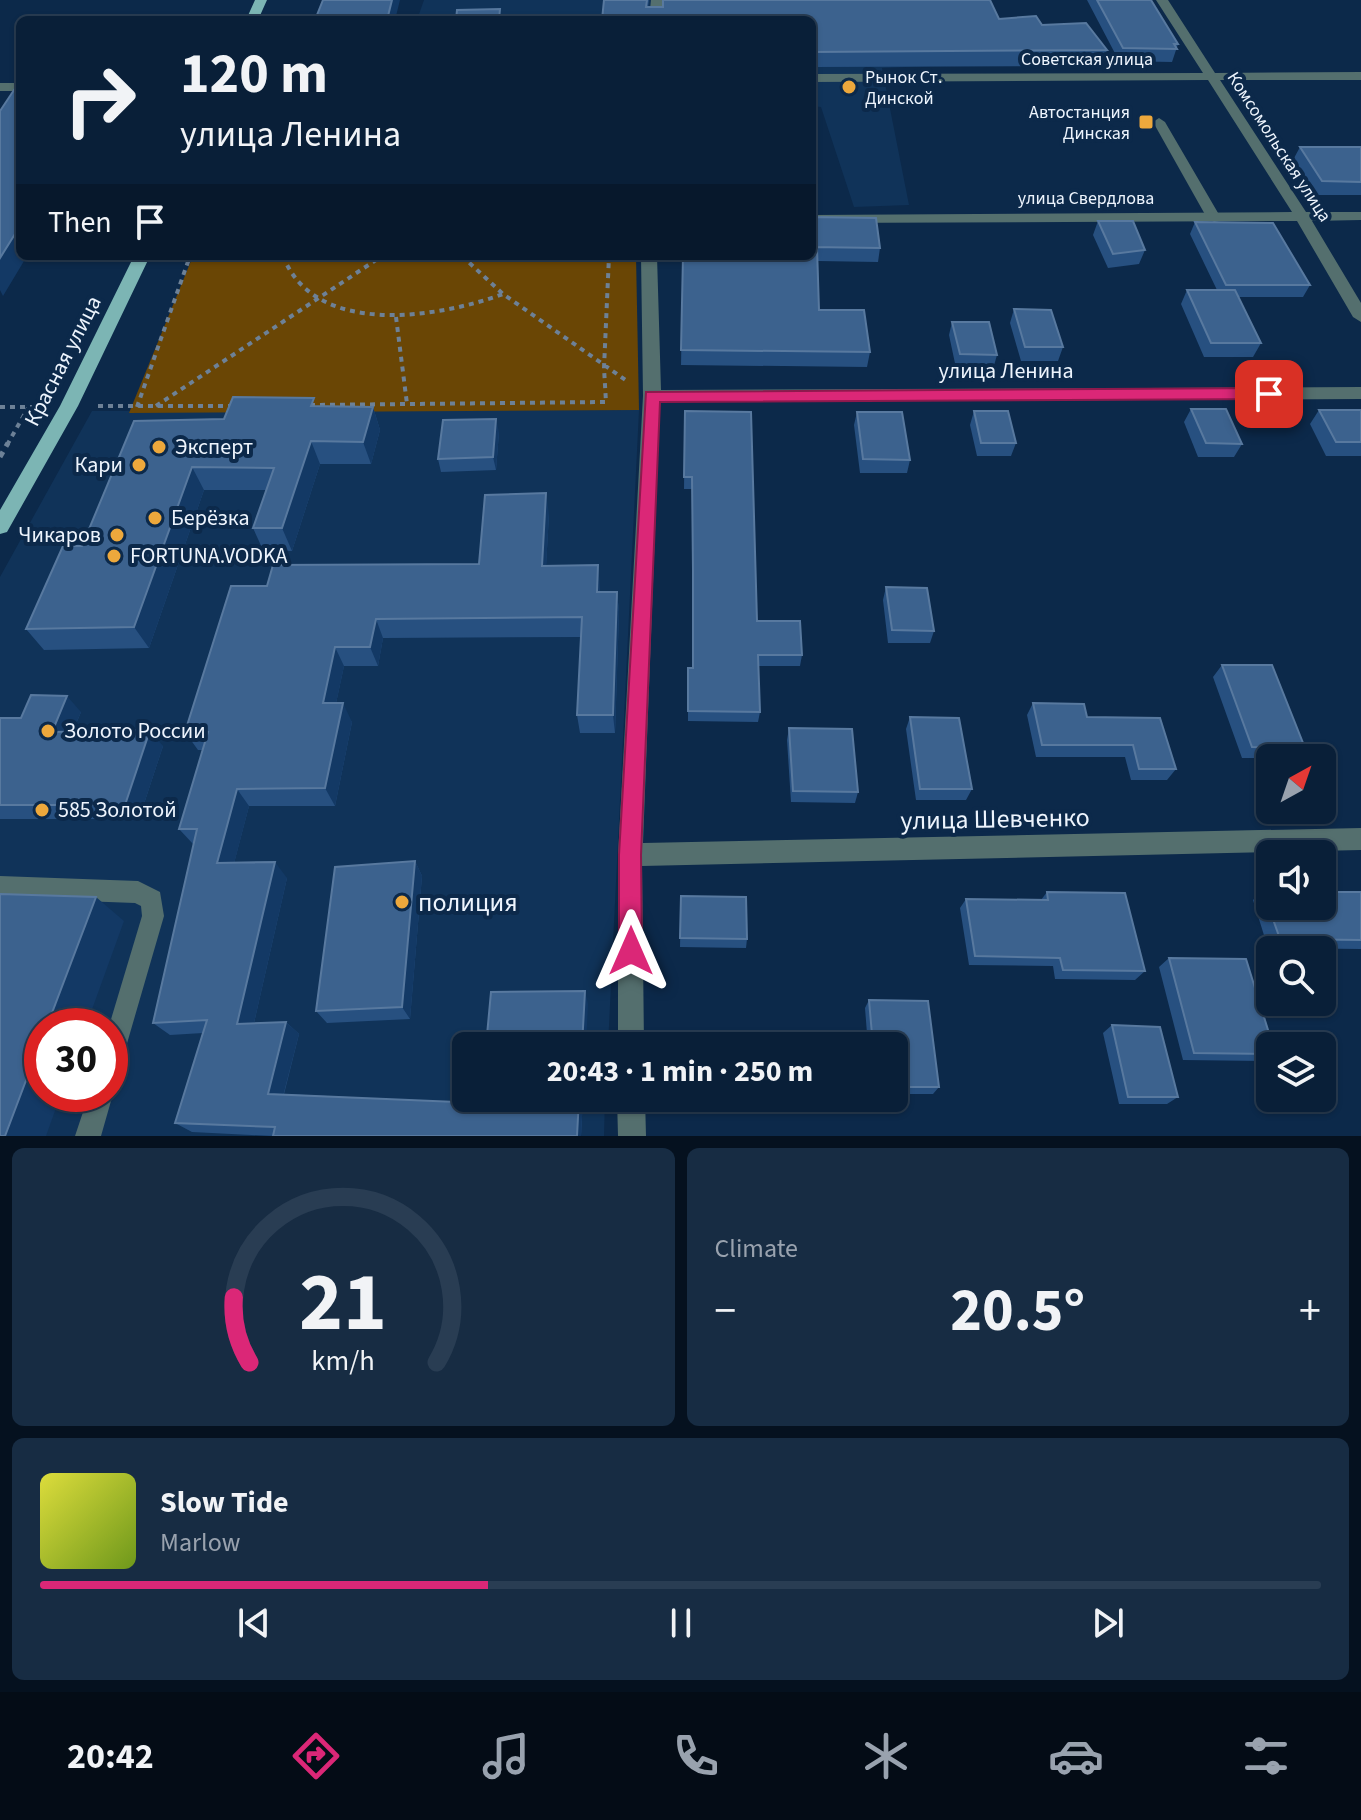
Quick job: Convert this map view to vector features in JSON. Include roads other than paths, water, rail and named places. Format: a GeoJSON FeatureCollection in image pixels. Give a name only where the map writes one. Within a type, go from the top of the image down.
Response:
{"type":"FeatureCollection","features":[{"type":"Feature","properties":{"kind":"main road","name":"Красная улица"},"geometry":{"type":"LineString","coordinates":[[0,527],[69,406],[140,260]]}},
{"type":"Feature","properties":{"kind":"street","name":"Комсомольская улица"},"geometry":{"type":"LineString","coordinates":[[1162,0],[1301,215],[1361,317]]}},
{"type":"Feature","properties":{"kind":"street","name":"Советская улица"},"geometry":{"type":"LineString","coordinates":[[816,78],[1361,76]]}},
{"type":"Feature","properties":{"kind":"street","name":"улица Свердлова"},"geometry":{"type":"LineString","coordinates":[[816,219],[1361,216]]}},
{"type":"Feature","properties":{"kind":"street"},"geometry":{"type":"LineString","coordinates":[[631,1032],[630,855],[652,396],[649,260]]}},
{"type":"Feature","properties":{"kind":"street","name":"улица Ленина"},"geometry":{"type":"LineString","coordinates":[[652,396],[1361,393]]}},
{"type":"Feature","properties":{"kind":"street","name":"улица Шевченко"},"geometry":{"type":"LineString","coordinates":[[630,855],[1361,839]]}},
{"type":"Feature","properties":{"kind":"street"},"geometry":{"type":"LineString","coordinates":[[631,1112],[632,1136]]}},
{"type":"Feature","properties":{"kind":"lane"},"geometry":{"type":"LineString","coordinates":[[1159,122],[1214,218]]}},
{"type":"Feature","properties":{"kind":"lane"},"geometry":{"type":"LineString","coordinates":[[0,887],[138,892],[152,900],[153,916],[126,1008]]}},
{"type":"Feature","properties":{"kind":"lane"},"geometry":{"type":"LineString","coordinates":[[88,1136],[95,1112]]}},
{"type":"Feature","properties":{"kind":"place","name":"Рынок Ст. Динской"},"geometry":{"type":"Point","coordinates":[849,87]}},
{"type":"Feature","properties":{"kind":"place","name":"Автостанция Динская"},"geometry":{"type":"Point","coordinates":[1146,122]}},
{"type":"Feature","properties":{"kind":"place","name":"Эксперт"},"geometry":{"type":"Point","coordinates":[159,447]}},
{"type":"Feature","properties":{"kind":"place","name":"Кари"},"geometry":{"type":"Point","coordinates":[139,465]}},
{"type":"Feature","properties":{"kind":"place","name":"Берёзка"},"geometry":{"type":"Point","coordinates":[155,518]}},
{"type":"Feature","properties":{"kind":"place","name":"Чикаров"},"geometry":{"type":"Point","coordinates":[117,535]}},
{"type":"Feature","properties":{"kind":"place","name":"FORTUNA.VODKA"},"geometry":{"type":"Point","coordinates":[114,556]}},
{"type":"Feature","properties":{"kind":"place","name":"Золото России"},"geometry":{"type":"Point","coordinates":[48,731]}},
{"type":"Feature","properties":{"kind":"place","name":"585 Золотой"},"geometry":{"type":"Point","coordinates":[42,810]}},
{"type":"Feature","properties":{"kind":"place","name":"полиция"},"geometry":{"type":"Point","coordinates":[402,902]}}]}
